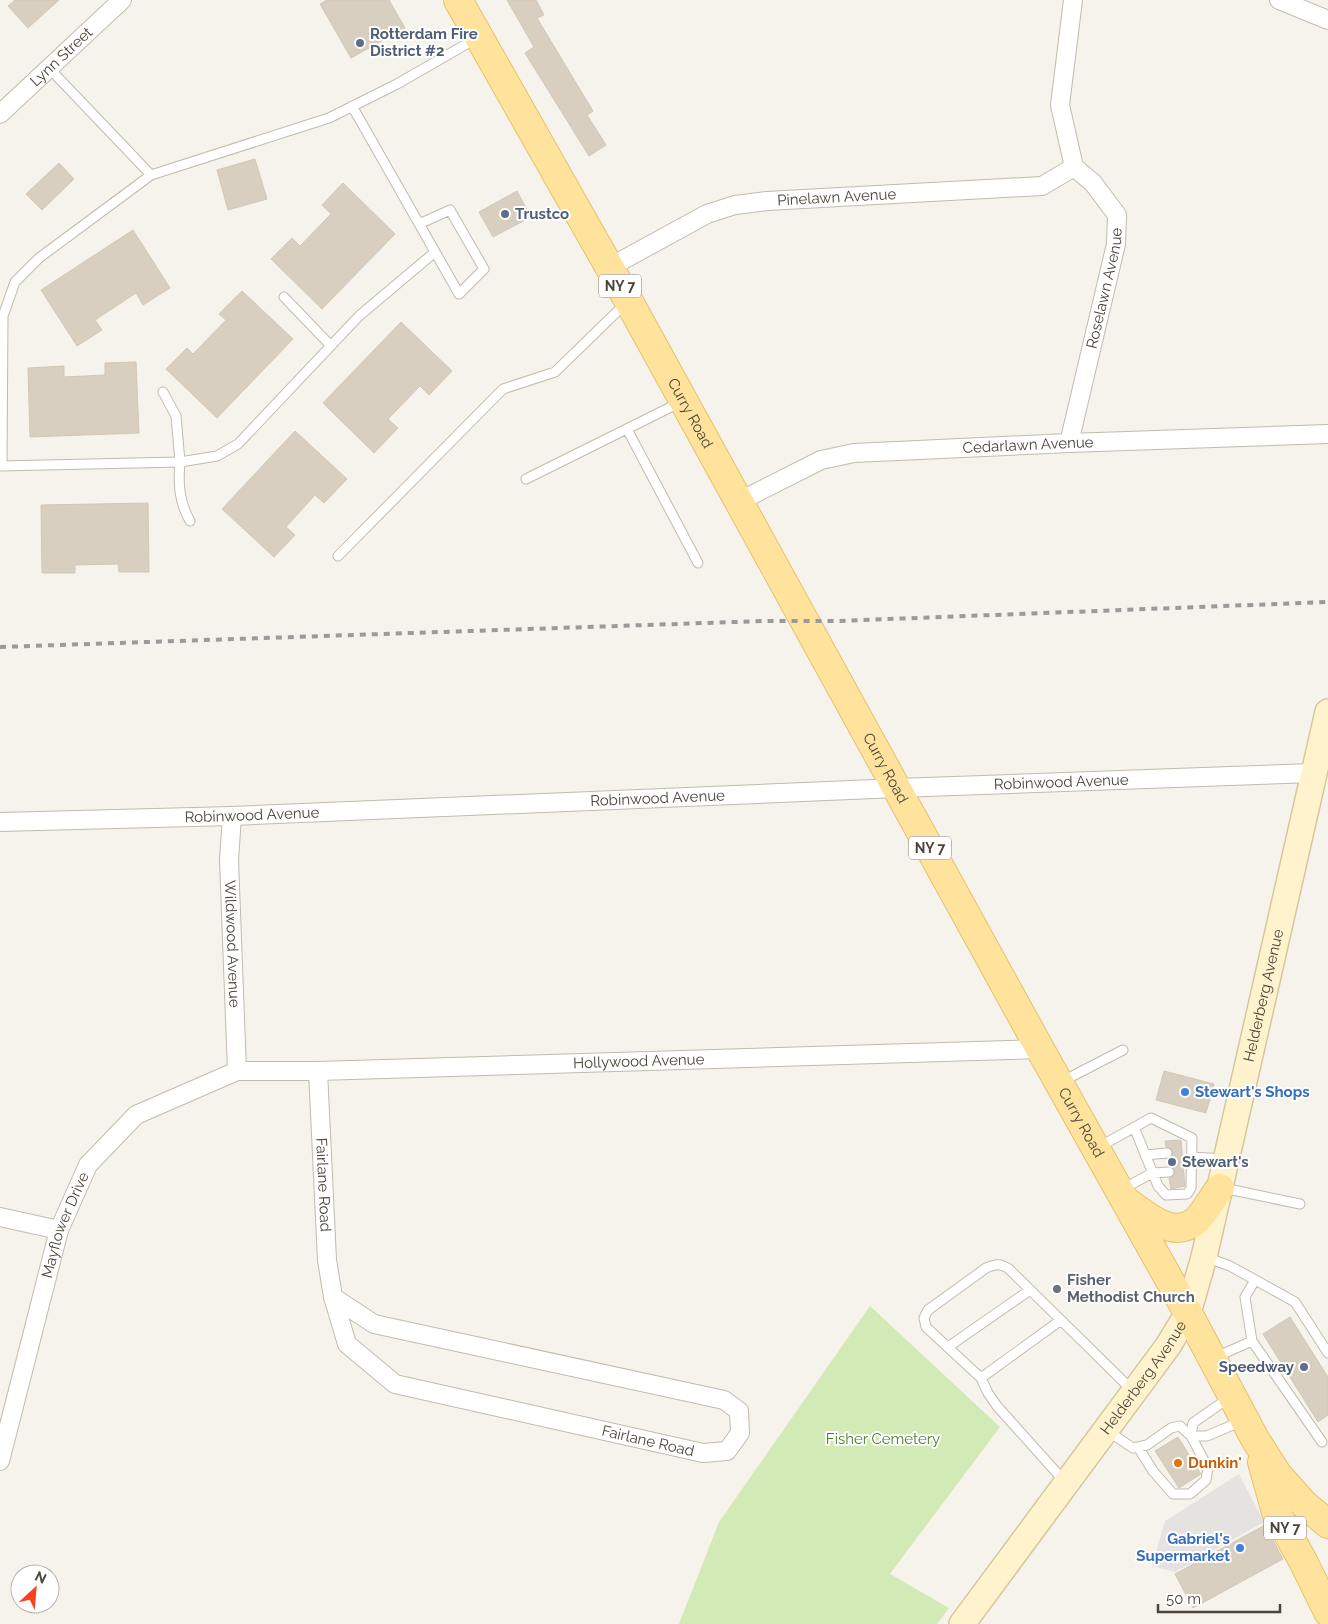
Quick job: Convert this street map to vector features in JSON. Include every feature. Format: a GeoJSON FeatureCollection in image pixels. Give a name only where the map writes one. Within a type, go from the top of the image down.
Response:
{"type":"FeatureCollection","features":[{"type":"Feature","properties":{"kind":"main road","name":"Curry Road"},"geometry":{"type":"LineString","coordinates":[[458,0],[610,267],[738,502],[898,788],[1040,1050],[1213,1358],[1250,1429],[1278,1475],[1304,1504],[1328,1524]]}},
{"type":"Feature","properties":{"kind":"main road"},"geometry":{"type":"LineString","coordinates":[[1123,1196],[1156,1223],[1172,1228],[1182,1227],[1196,1220],[1220,1188]]}},
{"type":"Feature","properties":{"kind":"main road","name":"NY 7"},"geometry":{"type":"LineString","coordinates":[[1250,1429],[1276,1512],[1328,1612]]}},
{"type":"Feature","properties":{"kind":"street","name":"Lynn Street"},"geometry":{"type":"LineString","coordinates":[[0,114],[122,0]]}},
{"type":"Feature","properties":{"kind":"street"},"geometry":{"type":"LineString","coordinates":[[1073,0],[1060,105],[1074,167]]}},
{"type":"Feature","properties":{"kind":"street"},"geometry":{"type":"LineString","coordinates":[[1279,0],[1309,9],[1328,20]]}},
{"type":"Feature","properties":{"kind":"street","name":"Pinelawn Avenue"},"geometry":{"type":"LineString","coordinates":[[610,267],[708,214],[735,205],[767,201],[1042,186],[1074,167]]}},
{"type":"Feature","properties":{"kind":"street","name":"Roselawn Avenue"},"geometry":{"type":"LineString","coordinates":[[1069,443],[1116,244],[1117,215],[1093,182],[1074,167]]}},
{"type":"Feature","properties":{"kind":"street","name":"Cedarlawn Avenue"},"geometry":{"type":"LineString","coordinates":[[738,502],[821,460],[854,453],[1328,434]]}},
{"type":"Feature","properties":{"kind":"street","name":"Helderberg Avenue"},"geometry":{"type":"LineString","coordinates":[[962,1624],[1168,1346],[1188,1313],[1204,1257],[1318,772],[1328,712]]}},
{"type":"Feature","properties":{"kind":"street","name":"Robinwood Avenue"},"geometry":{"type":"LineString","coordinates":[[0,822],[232,816],[1318,772]]}},
{"type":"Feature","properties":{"kind":"street","name":"Wildwood Avenue"},"geometry":{"type":"LineString","coordinates":[[232,816],[229,860],[237,1070]]}},
{"type":"Feature","properties":{"kind":"street","name":"Hollywood Avenue"},"geometry":{"type":"LineString","coordinates":[[237,1070],[318,1071],[1040,1050]]}},
{"type":"Feature","properties":{"kind":"street","name":"Mayflower Drive"},"geometry":{"type":"LineString","coordinates":[[0,1461],[58,1230],[88,1165],[136,1115],[237,1070]]}},
{"type":"Feature","properties":{"kind":"street","name":"Fairlane Road"},"geometry":{"type":"LineString","coordinates":[[318,1071],[327,1260],[333,1297],[347,1344],[395,1384],[703,1453],[727,1451],[740,1433],[739,1411],[724,1400],[374,1324],[333,1297]]}},
{"type":"Feature","properties":{"kind":"street"},"geometry":{"type":"LineString","coordinates":[[0,1217],[58,1230]]}},
{"type":"Feature","properties":{"kind":"lane"},"geometry":{"type":"LineString","coordinates":[[435,252],[358,316],[238,444],[217,456],[180,462],[1,466],[3,316],[15,282],[39,258],[151,174],[329,118],[397,84],[479,37]]}},
{"type":"Feature","properties":{"kind":"lane"},"geometry":{"type":"LineString","coordinates":[[49,68],[151,174]]}},
{"type":"Feature","properties":{"kind":"lane"},"geometry":{"type":"LineString","coordinates":[[352,106],[419,224],[459,294],[484,269],[450,210],[419,224]]}},
{"type":"Feature","properties":{"kind":"lane"},"geometry":{"type":"LineString","coordinates":[[284,297],[331,346]]}},
{"type":"Feature","properties":{"kind":"lane"},"geometry":{"type":"LineString","coordinates":[[338,556],[503,389],[555,372],[628,300]]}},
{"type":"Feature","properties":{"kind":"lane"},"geometry":{"type":"LineString","coordinates":[[163,392],[176,416],[180,462],[178,478],[183,509],[190,521]]}},
{"type":"Feature","properties":{"kind":"lane"},"geometry":{"type":"LineString","coordinates":[[526,479],[684,401]]}},
{"type":"Feature","properties":{"kind":"lane"},"geometry":{"type":"LineString","coordinates":[[627,429],[698,563]]}},
{"type":"Feature","properties":{"kind":"lane"},"geometry":{"type":"LineString","coordinates":[[1059,1083],[1123,1050]]}},
{"type":"Feature","properties":{"kind":"lane"},"geometry":{"type":"LineString","coordinates":[[1096,1148],[1134,1127],[1151,1118],[1192,1138],[1188,1171],[1191,1188],[1187,1194],[1166,1195],[1158,1186],[1134,1127]]}},
{"type":"Feature","properties":{"kind":"lane"},"geometry":{"type":"LineString","coordinates":[[1146,1156],[1167,1153]]}},
{"type":"Feature","properties":{"kind":"lane"},"geometry":{"type":"LineString","coordinates":[[1189,1153],[1227,1159]]}},
{"type":"Feature","properties":{"kind":"lane"},"geometry":{"type":"LineString","coordinates":[[1123,1196],[1152,1173],[1169,1172]]}},
{"type":"Feature","properties":{"kind":"lane"},"geometry":{"type":"LineString","coordinates":[[1220,1188],[1300,1204]]}},
{"type":"Feature","properties":{"kind":"lane"},"geometry":{"type":"LineString","coordinates":[[1204,1257],[1230,1266],[1296,1302],[1328,1353]]}},
{"type":"Feature","properties":{"kind":"lane"},"geometry":{"type":"LineString","coordinates":[[1067,1483],[997,1406],[981,1378],[926,1327],[924,1318],[928,1310],[986,1268],[995,1264],[1002,1265],[1009,1269],[1134,1392]]}},
{"type":"Feature","properties":{"kind":"lane"},"geometry":{"type":"LineString","coordinates":[[1255,1280],[1245,1297],[1252,1341],[1322,1442]]}},
{"type":"Feature","properties":{"kind":"lane"},"geometry":{"type":"LineString","coordinates":[[948,1347],[1030,1290]]}},
{"type":"Feature","properties":{"kind":"lane"},"geometry":{"type":"LineString","coordinates":[[981,1378],[1061,1320]]}},
{"type":"Feature","properties":{"kind":"lane"},"geometry":{"type":"LineString","coordinates":[[1213,1358],[1252,1341]]}},
{"type":"Feature","properties":{"kind":"lane"},"geometry":{"type":"LineString","coordinates":[[1191,1436],[1193,1424],[1232,1396]]}},
{"type":"Feature","properties":{"kind":"lane"},"geometry":{"type":"LineString","coordinates":[[1106,1430],[1132,1448],[1147,1445],[1171,1428],[1180,1426],[1191,1436],[1208,1468],[1206,1480],[1190,1494],[1173,1494],[1153,1471],[1138,1447]]}},
{"type":"Feature","properties":{"kind":"lane"},"geometry":{"type":"LineString","coordinates":[[1191,1436],[1207,1436],[1250,1429]]}},
{"type":"Feature","properties":{"kind":"green space","name":"Fisher Cemetery"},"geometry":{"type":"Polygon","coordinates":[[[870,1306],[1000,1427],[890,1574],[949,1608],[937,1624],[679,1624],[719,1522],[870,1306]]]}},
{"type":"Feature","properties":{"kind":"shaded area"},"geometry":{"type":"Polygon","coordinates":[[[1239,1474],[1264,1522],[1175,1572],[1152,1566],[1165,1521],[1239,1474]]]}},
{"type":"Feature","properties":{"kind":"building"},"geometry":{"type":"Polygon","coordinates":[[[15,0],[59,0],[28,28],[8,6],[15,0]]]}},
{"type":"Feature","properties":{"kind":"building","name":"Rotterdam Fire District #2"},"geometry":{"type":"Polygon","coordinates":[[[327,0],[389,0],[405,28],[351,58],[320,4],[327,0]]]}},
{"type":"Feature","properties":{"kind":"building"},"geometry":{"type":"Polygon","coordinates":[[[507,0],[536,0],[544,15],[537,18],[593,111],[587,115],[606,145],[589,156],[525,53],[534,47],[507,0]]]}},
{"type":"Feature","properties":{"kind":"building"},"geometry":{"type":"Polygon","coordinates":[[[255,159],[267,199],[228,210],[217,170],[255,159]]]}},
{"type":"Feature","properties":{"kind":"building"},"geometry":{"type":"Polygon","coordinates":[[[59,163],[74,179],[42,210],[26,194],[59,163]]]}},
{"type":"Feature","properties":{"kind":"building"},"geometry":{"type":"Polygon","coordinates":[[[343,183],[395,234],[322,309],[271,259],[292,238],[300,246],[331,214],[322,205],[343,183]]]}},
{"type":"Feature","properties":{"kind":"building","name":"Trustco"},"geometry":{"type":"Polygon","coordinates":[[[517,191],[531,217],[493,237],[479,212],[517,191]]]}},
{"type":"Feature","properties":{"kind":"building"},"geometry":{"type":"Polygon","coordinates":[[[133,230],[170,288],[143,305],[136,293],[95,320],[102,330],[77,346],[41,290],[133,230]]]}},
{"type":"Feature","properties":{"kind":"building"},"geometry":{"type":"Polygon","coordinates":[[[242,291],[293,339],[217,418],[166,369],[187,348],[193,354],[226,320],[219,314],[242,291]]]}},
{"type":"Feature","properties":{"kind":"building"},"geometry":{"type":"Polygon","coordinates":[[[401,322],[452,371],[429,395],[420,386],[388,419],[398,428],[374,453],[323,403],[401,322]]]}},
{"type":"Feature","properties":{"kind":"building"},"geometry":{"type":"Polygon","coordinates":[[[136,362],[139,433],[30,437],[28,368],[64,366],[64,377],[105,375],[105,363],[136,362]]]}},
{"type":"Feature","properties":{"kind":"building"},"geometry":{"type":"Polygon","coordinates":[[[295,431],[347,479],[324,503],[315,495],[286,527],[295,535],[274,557],[222,509],[295,431]]]}},
{"type":"Feature","properties":{"kind":"building"},"geometry":{"type":"Polygon","coordinates":[[[148,503],[149,572],[119,572],[118,564],[75,565],[75,573],[42,573],[41,505],[148,503]]]}},
{"type":"Feature","properties":{"kind":"building","name":"Stewart's Shops"},"geometry":{"type":"Polygon","coordinates":[[[1164,1071],[1214,1084],[1206,1113],[1156,1100],[1164,1071]]]}},
{"type":"Feature","properties":{"kind":"building"},"geometry":{"type":"Polygon","coordinates":[[[1181,1140],[1185,1186],[1171,1189],[1169,1178],[1174,1175],[1175,1171],[1172,1167],[1168,1166],[1167,1159],[1172,1156],[1173,1152],[1170,1148],[1166,1147],[1165,1141],[1181,1140]]]}},
{"type":"Feature","properties":{"kind":"building"},"geometry":{"type":"Polygon","coordinates":[[[1290,1317],[1328,1377],[1328,1415],[1318,1422],[1263,1334],[1290,1317]]]}},
{"type":"Feature","properties":{"kind":"building","name":"Dunkin'"},"geometry":{"type":"Polygon","coordinates":[[[1178,1437],[1201,1474],[1179,1488],[1155,1451],[1178,1437]]]}},
{"type":"Feature","properties":{"kind":"building"},"geometry":{"type":"Polygon","coordinates":[[[1265,1525],[1283,1559],[1193,1608],[1175,1574],[1265,1525]]]}},
{"type":"Feature","properties":{"kind":"railway"},"geometry":{"type":"LineString","coordinates":[[0,647],[764,621],[838,621],[1328,602]]}},
{"type":"Feature","properties":{"kind":"place","name":"Rotterdam Fire District #2"},"geometry":{"type":"Point","coordinates":[360,43]}},
{"type":"Feature","properties":{"kind":"place","name":"Trustco"},"geometry":{"type":"Point","coordinates":[505,214]}},
{"type":"Feature","properties":{"kind":"place","name":"Stewart's Shops"},"geometry":{"type":"Point","coordinates":[1185,1092]}},
{"type":"Feature","properties":{"kind":"place","name":"Stewart's"},"geometry":{"type":"Point","coordinates":[1172,1162]}},
{"type":"Feature","properties":{"kind":"place","name":"Fisher Methodist Church"},"geometry":{"type":"Point","coordinates":[1057,1289]}},
{"type":"Feature","properties":{"kind":"place","name":"Speedway"},"geometry":{"type":"Point","coordinates":[1304,1367]}},
{"type":"Feature","properties":{"kind":"place","name":"Dunkin'"},"geometry":{"type":"Point","coordinates":[1178,1463]}},
{"type":"Feature","properties":{"kind":"place","name":"Gabriel's Supermarket"},"geometry":{"type":"Point","coordinates":[1240,1548]}}]}
